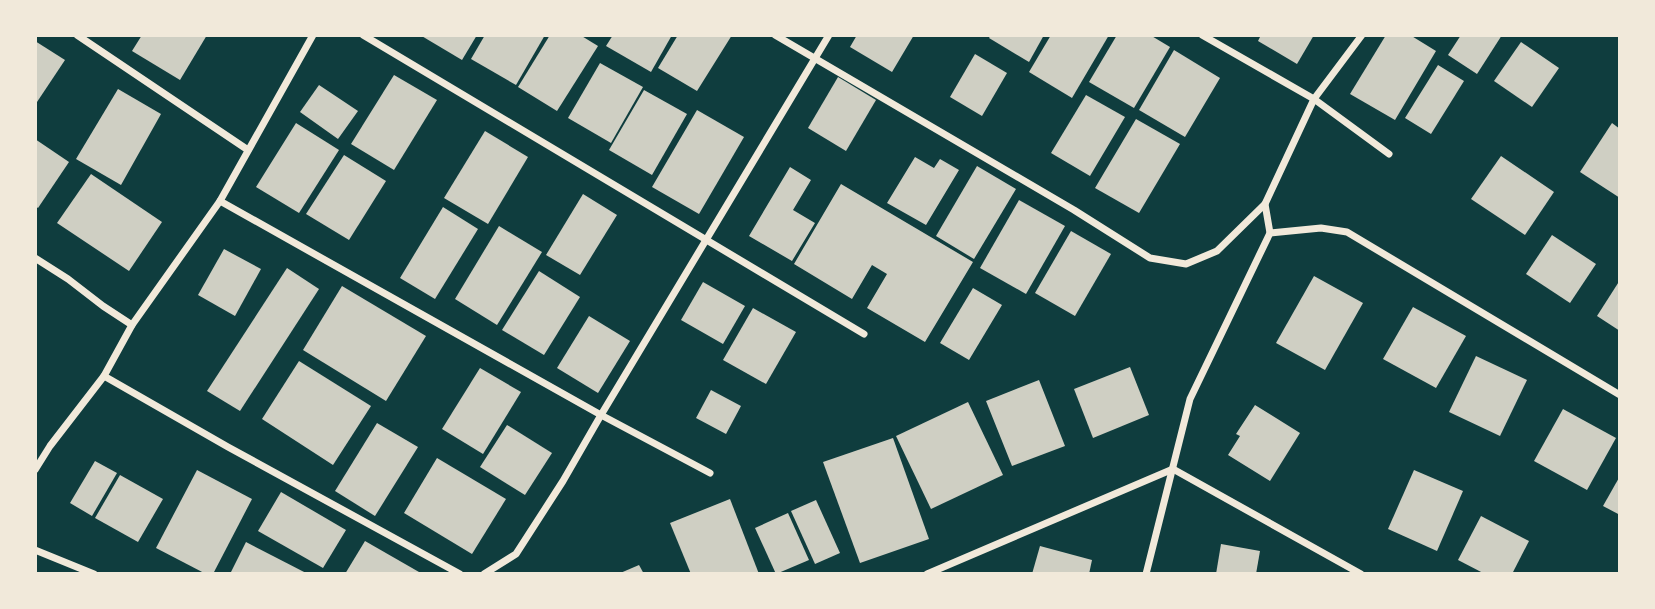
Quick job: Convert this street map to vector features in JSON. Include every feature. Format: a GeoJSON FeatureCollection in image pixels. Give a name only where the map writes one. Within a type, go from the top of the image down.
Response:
{"type":"FeatureCollection","features":[{"type":"Feature","properties":{"kind":"street"},"geometry":{"type":"LineString","coordinates":[[77,35],[248,150]]}},
{"type":"Feature","properties":{"kind":"street"},"geometry":{"type":"LineString","coordinates":[[35,470],[50,446],[104,376],[132,326],[220,201],[313,35]]}},
{"type":"Feature","properties":{"kind":"street"},"geometry":{"type":"LineString","coordinates":[[363,35],[864,334]]}},
{"type":"Feature","properties":{"kind":"street"},"geometry":{"type":"LineString","coordinates":[[775,35],[1062,203],[1150,258],[1186,264],[1217,251],[1265,204],[1314,99],[1362,35]]}},
{"type":"Feature","properties":{"kind":"street"},"geometry":{"type":"LineString","coordinates":[[484,574],[516,554],[830,35]]}},
{"type":"Feature","properties":{"kind":"street"},"geometry":{"type":"LineString","coordinates":[[1202,35],[1314,99],[1389,154]]}},
{"type":"Feature","properties":{"kind":"street"},"geometry":{"type":"LineString","coordinates":[[220,201],[601,415],[710,473]]}},
{"type":"Feature","properties":{"kind":"street"},"geometry":{"type":"LineString","coordinates":[[1146,574],[1190,399],[1270,233],[1265,204]]}},
{"type":"Feature","properties":{"kind":"street"},"geometry":{"type":"LineString","coordinates":[[1270,233],[1321,228],[1347,232],[1620,395]]}},
{"type":"Feature","properties":{"kind":"street"},"geometry":{"type":"LineString","coordinates":[[35,258],[68,278],[132,326]]}},
{"type":"Feature","properties":{"kind":"street"},"geometry":{"type":"LineString","coordinates":[[104,376],[460,574]]}},
{"type":"Feature","properties":{"kind":"street"},"geometry":{"type":"LineString","coordinates":[[927,574],[1172,469]]}},
{"type":"Feature","properties":{"kind":"street"},"geometry":{"type":"LineString","coordinates":[[1172,469],[1361,574]]}},
{"type":"Feature","properties":{"kind":"street"},"geometry":{"type":"LineString","coordinates":[[35,550],[94,574]]}},
{"type":"Feature","properties":{"kind":"building"},"geometry":{"type":"Polygon","coordinates":[[[142,35],[207,35],[180,80],[132,51],[142,35]]]}},
{"type":"Feature","properties":{"kind":"building"},"geometry":{"type":"Polygon","coordinates":[[[420,35],[477,35],[462,60],[420,35]]]}},
{"type":"Feature","properties":{"kind":"building"},"geometry":{"type":"Polygon","coordinates":[[[485,35],[545,35],[516,85],[471,59],[485,35]]]}},
{"type":"Feature","properties":{"kind":"building"},"geometry":{"type":"Polygon","coordinates":[[[550,35],[580,35],[598,46],[557,111],[518,87],[550,35]]]}},
{"type":"Feature","properties":{"kind":"building"},"geometry":{"type":"Polygon","coordinates":[[[613,35],[672,35],[651,72],[606,46],[613,35]]]}},
{"type":"Feature","properties":{"kind":"building"},"geometry":{"type":"Polygon","coordinates":[[[678,35],[732,35],[697,91],[658,68],[678,35]]]}},
{"type":"Feature","properties":{"kind":"building"},"geometry":{"type":"Polygon","coordinates":[[[857,35],[914,35],[892,72],[850,47],[857,35]]]}},
{"type":"Feature","properties":{"kind":"building"},"geometry":{"type":"Polygon","coordinates":[[[991,35],[1044,35],[1029,62],[989,38],[991,35]]]}},
{"type":"Feature","properties":{"kind":"building"},"geometry":{"type":"Polygon","coordinates":[[[1051,35],[1109,35],[1072,98],[1029,72],[1051,35]]]}},
{"type":"Feature","properties":{"kind":"building"},"geometry":{"type":"Polygon","coordinates":[[[1117,35],[1150,35],[1170,47],[1134,108],[1089,82],[1117,35]]]}},
{"type":"Feature","properties":{"kind":"building"},"geometry":{"type":"Polygon","coordinates":[[[1261,35],[1314,35],[1297,64],[1258,41],[1261,35]]]}},
{"type":"Feature","properties":{"kind":"building"},"geometry":{"type":"Polygon","coordinates":[[[1386,35],[1410,35],[1436,51],[1395,120],[1350,94],[1386,35]]]}},
{"type":"Feature","properties":{"kind":"building"},"geometry":{"type":"Polygon","coordinates":[[[1461,35],[1502,35],[1477,74],[1448,55],[1461,35]]]}},
{"type":"Feature","properties":{"kind":"building"},"geometry":{"type":"Polygon","coordinates":[[[35,41],[65,60],[35,105],[35,41]]]}},
{"type":"Feature","properties":{"kind":"building"},"geometry":{"type":"Polygon","coordinates":[[[1521,42],[1559,68],[1532,107],[1494,81],[1521,42]]]}},
{"type":"Feature","properties":{"kind":"building"},"geometry":{"type":"Polygon","coordinates":[[[1174,50],[1220,78],[1185,137],[1139,110],[1174,50]]]}},
{"type":"Feature","properties":{"kind":"building"},"geometry":{"type":"Polygon","coordinates":[[[975,54],[1007,73],[982,116],[950,97],[975,54]]]}},
{"type":"Feature","properties":{"kind":"building"},"geometry":{"type":"Polygon","coordinates":[[[600,63],[643,87],[611,143],[568,118],[600,63]]]}},
{"type":"Feature","properties":{"kind":"building"},"geometry":{"type":"Polygon","coordinates":[[[1438,65],[1464,81],[1431,134],[1405,118],[1438,65]]]}},
{"type":"Feature","properties":{"kind":"building"},"geometry":{"type":"Polygon","coordinates":[[[394,75],[437,100],[394,170],[351,144],[394,75]]]}},
{"type":"Feature","properties":{"kind":"building"},"geometry":{"type":"Polygon","coordinates":[[[838,77],[876,100],[846,151],[808,128],[838,77]]]}},
{"type":"Feature","properties":{"kind":"building"},"geometry":{"type":"Polygon","coordinates":[[[319,85],[358,111],[338,139],[300,112],[319,85]]]}},
{"type":"Feature","properties":{"kind":"building"},"geometry":{"type":"Polygon","coordinates":[[[118,89],[161,114],[121,185],[76,159],[118,89]]]}},
{"type":"Feature","properties":{"kind":"building"},"geometry":{"type":"Polygon","coordinates":[[[644,90],[687,114],[652,175],[609,150],[644,90]]]}},
{"type":"Feature","properties":{"kind":"building"},"geometry":{"type":"Polygon","coordinates":[[[1086,95],[1125,117],[1090,176],[1051,153],[1086,95]]]}},
{"type":"Feature","properties":{"kind":"building"},"geometry":{"type":"Polygon","coordinates":[[[697,110],[744,137],[699,214],[652,187],[697,110]]]}},
{"type":"Feature","properties":{"kind":"building"},"geometry":{"type":"Polygon","coordinates":[[[1136,119],[1180,144],[1139,213],[1095,188],[1136,119]]]}},
{"type":"Feature","properties":{"kind":"building"},"geometry":{"type":"Polygon","coordinates":[[[296,123],[339,150],[299,213],[256,187],[296,123]]]}},
{"type":"Feature","properties":{"kind":"building"},"geometry":{"type":"Polygon","coordinates":[[[1612,123],[1620,129],[1620,198],[1580,172],[1612,123]]]}},
{"type":"Feature","properties":{"kind":"building"},"geometry":{"type":"Polygon","coordinates":[[[485,131],[528,157],[488,224],[444,198],[485,131]]]}},
{"type":"Feature","properties":{"kind":"building"},"geometry":{"type":"Polygon","coordinates":[[[35,139],[69,162],[38,208],[35,206],[35,139]]]}},
{"type":"Feature","properties":{"kind":"building"},"geometry":{"type":"Polygon","coordinates":[[[344,155],[386,181],[349,240],[306,214],[344,155]]]}},
{"type":"Feature","properties":{"kind":"building"},"geometry":{"type":"Polygon","coordinates":[[[1501,156],[1554,192],[1525,235],[1471,199],[1501,156]]]}},
{"type":"Feature","properties":{"kind":"building"},"geometry":{"type":"Polygon","coordinates":[[[915,157],[934,168],[940,159],[959,170],[926,225],[887,203],[915,157]]]}},
{"type":"Feature","properties":{"kind":"building"},"geometry":{"type":"Polygon","coordinates":[[[977,166],[1016,189],[974,259],[936,236],[977,166]]]}},
{"type":"Feature","properties":{"kind":"building"},"geometry":{"type":"Polygon","coordinates":[[[790,167],[811,180],[793,210],[815,223],[792,261],[749,236],[790,167]]]}},
{"type":"Feature","properties":{"kind":"building"},"geometry":{"type":"Polygon","coordinates":[[[91,174],[162,222],[129,271],[57,223],[91,174]]]}},
{"type":"Feature","properties":{"kind":"building"},"geometry":{"type":"Polygon","coordinates":[[[841,184],[973,262],[925,342],[867,308],[887,274],[872,265],[852,299],[794,264],[841,184]]]}},
{"type":"Feature","properties":{"kind":"building"},"geometry":{"type":"Polygon","coordinates":[[[583,194],[617,215],[580,275],[546,255],[583,194]]]}},
{"type":"Feature","properties":{"kind":"building"},"geometry":{"type":"Polygon","coordinates":[[[1019,200],[1065,226],[1026,294],[980,268],[1019,200]]]}},
{"type":"Feature","properties":{"kind":"building"},"geometry":{"type":"Polygon","coordinates":[[[443,207],[478,229],[435,299],[400,278],[443,207]]]}},
{"type":"Feature","properties":{"kind":"building"},"geometry":{"type":"Polygon","coordinates":[[[499,226],[542,252],[497,325],[455,299],[499,226]]]}},
{"type":"Feature","properties":{"kind":"building"},"geometry":{"type":"Polygon","coordinates":[[[1071,231],[1111,254],[1075,316],[1035,293],[1071,231]]]}},
{"type":"Feature","properties":{"kind":"building"},"geometry":{"type":"Polygon","coordinates":[[[1552,235],[1596,264],[1570,303],[1526,274],[1552,235]]]}},
{"type":"Feature","properties":{"kind":"building"},"geometry":{"type":"Polygon","coordinates":[[[224,249],[261,269],[235,316],[198,295],[224,249]]]}},
{"type":"Feature","properties":{"kind":"building"},"geometry":{"type":"Polygon","coordinates":[[[287,268],[319,289],[240,411],[207,391],[287,268]]]}},
{"type":"Feature","properties":{"kind":"building"},"geometry":{"type":"Polygon","coordinates":[[[539,271],[580,297],[544,355],[502,330],[539,271]]]}},
{"type":"Feature","properties":{"kind":"building"},"geometry":{"type":"Polygon","coordinates":[[[1314,276],[1363,303],[1325,370],[1276,343],[1314,276]]]}},
{"type":"Feature","properties":{"kind":"building"},"geometry":{"type":"Polygon","coordinates":[[[1620,280],[1620,331],[1597,316],[1620,280]]]}},
{"type":"Feature","properties":{"kind":"building"},"geometry":{"type":"Polygon","coordinates":[[[703,282],[745,306],[723,344],[681,320],[703,282]]]}},
{"type":"Feature","properties":{"kind":"building"},"geometry":{"type":"Polygon","coordinates":[[[342,286],[426,336],[386,401],[303,350],[342,286]]]}},
{"type":"Feature","properties":{"kind":"building"},"geometry":{"type":"Polygon","coordinates":[[[973,288],[1002,305],[969,360],[940,343],[973,288]]]}},
{"type":"Feature","properties":{"kind":"building"},"geometry":{"type":"Polygon","coordinates":[[[1413,307],[1466,336],[1436,388],[1383,359],[1413,307]]]}},
{"type":"Feature","properties":{"kind":"building"},"geometry":{"type":"Polygon","coordinates":[[[753,308],[796,332],[766,384],[723,360],[753,308]]]}},
{"type":"Feature","properties":{"kind":"building"},"geometry":{"type":"Polygon","coordinates":[[[589,316],[630,341],[598,393],[557,368],[589,316]]]}},
{"type":"Feature","properties":{"kind":"building"},"geometry":{"type":"Polygon","coordinates":[[[1476,356],[1527,380],[1500,436],[1449,412],[1476,356]]]}},
{"type":"Feature","properties":{"kind":"building"},"geometry":{"type":"Polygon","coordinates":[[[299,361],[371,406],[333,465],[262,419],[299,361]]]}},
{"type":"Feature","properties":{"kind":"building"},"geometry":{"type":"Polygon","coordinates":[[[1130,367],[1149,415],[1093,438],[1074,389],[1130,367]]]}},
{"type":"Feature","properties":{"kind":"building"},"geometry":{"type":"Polygon","coordinates":[[[480,368],[521,392],[483,454],[442,429],[480,368]]]}},
{"type":"Feature","properties":{"kind":"building"},"geometry":{"type":"Polygon","coordinates":[[[1039,380],[1065,446],[1012,466],[986,401],[1039,380]]]}},
{"type":"Feature","properties":{"kind":"building"},"geometry":{"type":"Polygon","coordinates":[[[711,390],[741,406],[726,434],[696,418],[711,390]]]}},
{"type":"Feature","properties":{"kind":"building"},"geometry":{"type":"Polygon","coordinates":[[[968,402],[1003,475],[931,509],[896,436],[968,402]]]}},
{"type":"Feature","properties":{"kind":"building"},"geometry":{"type":"Polygon","coordinates":[[[1255,405],[1300,433],[1270,481],[1228,455],[1240,436],[1236,434],[1255,405]]]}},
{"type":"Feature","properties":{"kind":"building"},"geometry":{"type":"Polygon","coordinates":[[[1563,409],[1616,438],[1587,490],[1534,461],[1563,409]]]}},
{"type":"Feature","properties":{"kind":"building"},"geometry":{"type":"Polygon","coordinates":[[[377,423],[418,447],[375,516],[335,491],[377,423]]]}},
{"type":"Feature","properties":{"kind":"building"},"geometry":{"type":"Polygon","coordinates":[[[507,425],[552,453],[525,495],[480,467],[507,425]]]}},
{"type":"Feature","properties":{"kind":"building"},"geometry":{"type":"Polygon","coordinates":[[[893,438],[929,539],[860,563],[823,462],[893,438]]]}},
{"type":"Feature","properties":{"kind":"building"},"geometry":{"type":"Polygon","coordinates":[[[437,458],[506,499],[472,554],[404,513],[437,458]]]}},
{"type":"Feature","properties":{"kind":"building"},"geometry":{"type":"Polygon","coordinates":[[[95,461],[117,473],[92,516],[70,503],[95,461]]]}},
{"type":"Feature","properties":{"kind":"building"},"geometry":{"type":"Polygon","coordinates":[[[197,470],[252,499],[213,574],[206,574],[156,548],[197,470]]]}},
{"type":"Feature","properties":{"kind":"building"},"geometry":{"type":"Polygon","coordinates":[[[1414,470],[1463,491],[1437,551],[1388,529],[1414,470]]]}},
{"type":"Feature","properties":{"kind":"building"},"geometry":{"type":"Polygon","coordinates":[[[120,475],[163,499],[138,542],[95,518],[120,475]]]}},
{"type":"Feature","properties":{"kind":"building"},"geometry":{"type":"Polygon","coordinates":[[[1620,476],[1620,515],[1603,506],[1620,476]]]}},
{"type":"Feature","properties":{"kind":"building"},"geometry":{"type":"Polygon","coordinates":[[[281,492],[346,530],[323,568],[258,531],[281,492]]]}},
{"type":"Feature","properties":{"kind":"building"},"geometry":{"type":"Polygon","coordinates":[[[730,499],[759,574],[691,574],[670,523],[730,499]]]}},
{"type":"Feature","properties":{"kind":"building"},"geometry":{"type":"Polygon","coordinates":[[[816,500],[840,553],[815,564],[791,511],[816,500]]]}},
{"type":"Feature","properties":{"kind":"building"},"geometry":{"type":"Polygon","coordinates":[[[788,513],[809,560],[776,574],[755,528],[788,513]]]}},
{"type":"Feature","properties":{"kind":"building"},"geometry":{"type":"Polygon","coordinates":[[[1481,516],[1529,541],[1512,574],[1485,574],[1458,560],[1481,516]]]}},
{"type":"Feature","properties":{"kind":"building"},"geometry":{"type":"Polygon","coordinates":[[[365,541],[419,572],[418,574],[345,574],[365,541]]]}},
{"type":"Feature","properties":{"kind":"building"},"geometry":{"type":"Polygon","coordinates":[[[246,542],[308,574],[230,574],[246,542]]]}},
{"type":"Feature","properties":{"kind":"building"},"geometry":{"type":"Polygon","coordinates":[[[1221,544],[1260,551],[1256,574],[1216,574],[1221,544]]]}},
{"type":"Feature","properties":{"kind":"building"},"geometry":{"type":"Polygon","coordinates":[[[1040,546],[1092,560],[1089,574],[1032,574],[1040,546]]]}},
{"type":"Feature","properties":{"kind":"building"},"geometry":{"type":"Polygon","coordinates":[[[639,565],[644,574],[618,574],[639,565]]]}}]}
